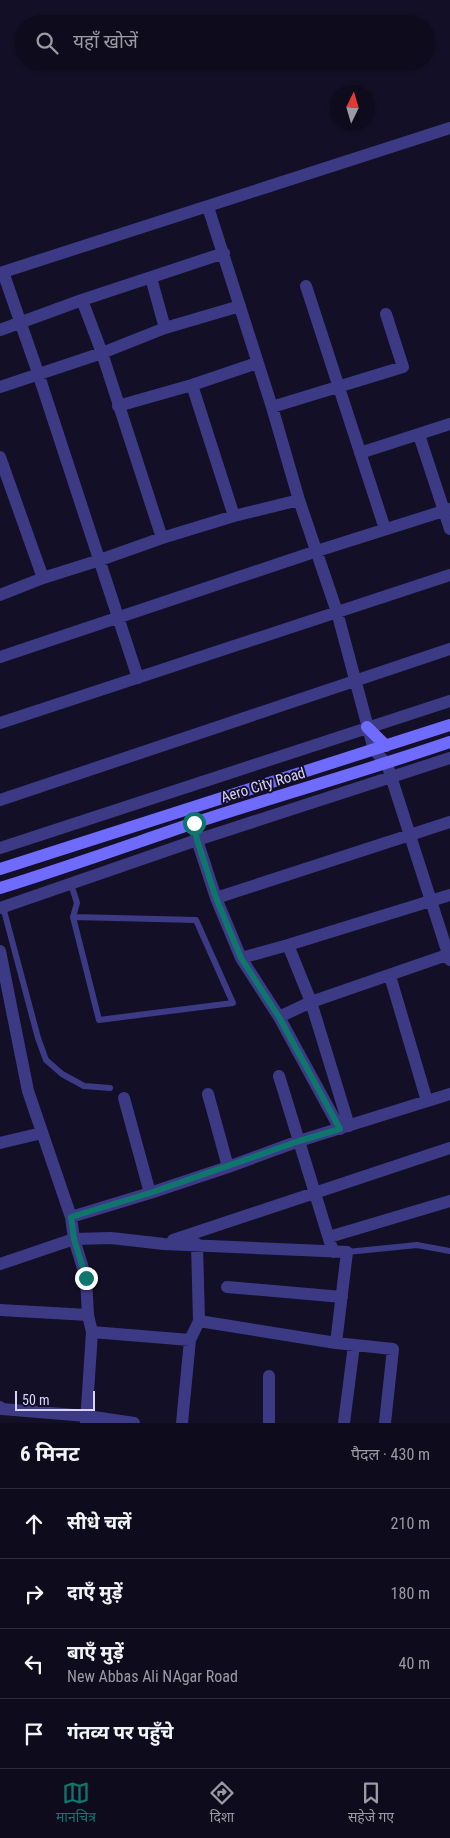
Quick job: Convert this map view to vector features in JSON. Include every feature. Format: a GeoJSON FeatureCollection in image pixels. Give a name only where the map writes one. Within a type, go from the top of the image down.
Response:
{"type":"FeatureCollection","features":[{"type":"Feature","properties":{"kind":"street"},"geometry":{"type":"LineString","coordinates":[[138,678],[38,373],[1,273],[450,128]]}},
{"type":"Feature","properties":{"kind":"street"},"geometry":{"type":"LineString","coordinates":[[208,207],[272,407],[299,500],[337,612],[368,727],[387,764],[408,834],[449,956],[311,1002],[279,1017]]}},
{"type":"Feature","properties":{"kind":"street"},"geometry":{"type":"LineString","coordinates":[[0,330],[82,300],[224,253]]}},
{"type":"Feature","properties":{"kind":"street"},"geometry":{"type":"LineString","coordinates":[[151,278],[165,328]]}},
{"type":"Feature","properties":{"kind":"street"},"geometry":{"type":"LineString","coordinates":[[306,286],[386,529]]}},
{"type":"Feature","properties":{"kind":"street"},"geometry":{"type":"LineString","coordinates":[[82,300],[102,353],[162,538]]}},
{"type":"Feature","properties":{"kind":"street"},"geometry":{"type":"LineString","coordinates":[[0,387],[102,353],[165,328],[240,306]]}},
{"type":"Feature","properties":{"kind":"street"},"geometry":{"type":"LineString","coordinates":[[272,407],[403,367],[386,314]]}},
{"type":"Feature","properties":{"kind":"street"},"geometry":{"type":"LineString","coordinates":[[118,406],[192,385],[258,363]]}},
{"type":"Feature","properties":{"kind":"street"},"geometry":{"type":"LineString","coordinates":[[192,385],[234,516]]}},
{"type":"Feature","properties":{"kind":"street"},"geometry":{"type":"LineString","coordinates":[[360,453],[450,424]]}},
{"type":"Feature","properties":{"kind":"street"},"geometry":{"type":"LineString","coordinates":[[419,435],[447,510],[450,529]]}},
{"type":"Feature","properties":{"kind":"street"},"geometry":{"type":"LineString","coordinates":[[0,456],[43,578]]}},
{"type":"Feature","properties":{"kind":"street"},"geometry":{"type":"LineString","coordinates":[[0,595],[43,578],[162,538],[234,516],[299,500]]}},
{"type":"Feature","properties":{"kind":"street"},"geometry":{"type":"LineString","coordinates":[[0,657],[316,551],[447,510]]}},
{"type":"Feature","properties":{"kind":"street"},"geometry":{"type":"LineString","coordinates":[[0,723],[450,575]]}},
{"type":"Feature","properties":{"kind":"street"},"geometry":{"type":"LineString","coordinates":[[0,800],[450,650]]}},
{"type":"Feature","properties":{"kind":"street"},"geometry":{"type":"LineString","coordinates":[[0,848],[450,701]]}},
{"type":"Feature","properties":{"kind":"street","name":"Aero City Road"},"geometry":{"type":"LineString","coordinates":[[0,869],[450,725]]}},
{"type":"Feature","properties":{"kind":"street","name":"Aero City Road"},"geometry":{"type":"LineString","coordinates":[[0,888],[65,868],[194,823],[387,764],[450,742]]}},
{"type":"Feature","properties":{"kind":"street"},"geometry":{"type":"LineString","coordinates":[[2,907],[197,840],[450,758]]}},
{"type":"Feature","properties":{"kind":"street"},"geometry":{"type":"LineString","coordinates":[[216,898],[408,834],[450,822]]}},
{"type":"Feature","properties":{"kind":"street"},"geometry":{"type":"LineString","coordinates":[[194,823],[197,840],[216,898],[241,958],[279,1017],[344,1128]]}},
{"type":"Feature","properties":{"kind":"street"},"geometry":{"type":"LineString","coordinates":[[241,958],[450,895]]}},
{"type":"Feature","properties":{"kind":"street"},"geometry":{"type":"LineString","coordinates":[[288,945],[311,1002],[344,1128]]}},
{"type":"Feature","properties":{"kind":"street"},"geometry":{"type":"LineString","coordinates":[[0,951],[2,973],[28,1091],[71,1217],[74,1239],[86,1278],[88,1315],[92,1332],[87,1419]]}},
{"type":"Feature","properties":{"kind":"street"},"geometry":{"type":"LineString","coordinates":[[390,976],[427,1101]]}},
{"type":"Feature","properties":{"kind":"street"},"geometry":{"type":"LineString","coordinates":[[279,1076],[333,1252]]}},
{"type":"Feature","properties":{"kind":"street"},"geometry":{"type":"LineString","coordinates":[[208,1094],[228,1167]]}},
{"type":"Feature","properties":{"kind":"street"},"geometry":{"type":"LineString","coordinates":[[71,1217],[150,1193],[299,1141],[450,1094]]}},
{"type":"Feature","properties":{"kind":"street"},"geometry":{"type":"LineString","coordinates":[[124,1098],[150,1193]]}},
{"type":"Feature","properties":{"kind":"street"},"geometry":{"type":"LineString","coordinates":[[0,1143],[42,1133]]}},
{"type":"Feature","properties":{"kind":"street"},"geometry":{"type":"LineString","coordinates":[[164,1244],[450,1148]]}},
{"type":"Feature","properties":{"kind":"street"},"geometry":{"type":"LineString","coordinates":[[329,1237],[450,1201]]}},
{"type":"Feature","properties":{"kind":"street"},"geometry":{"type":"LineString","coordinates":[[0,1264],[74,1239],[111,1238],[164,1244],[347,1252],[336,1343]]}},
{"type":"Feature","properties":{"kind":"street"},"geometry":{"type":"LineString","coordinates":[[182,1423],[190,1340],[199,1321],[198,1244]]}},
{"type":"Feature","properties":{"kind":"street"},"geometry":{"type":"LineString","coordinates":[[227,1287],[342,1297]]}},
{"type":"Feature","properties":{"kind":"street"},"geometry":{"type":"LineString","coordinates":[[0,1310],[88,1315]]}},
{"type":"Feature","properties":{"kind":"street"},"geometry":{"type":"LineString","coordinates":[[199,1321],[336,1343],[393,1349],[385,1423]]}},
{"type":"Feature","properties":{"kind":"street"},"geometry":{"type":"LineString","coordinates":[[92,1332],[190,1340]]}},
{"type":"Feature","properties":{"kind":"street"},"geometry":{"type":"LineString","coordinates":[[344,1423],[354,1345]]}},
{"type":"Feature","properties":{"kind":"street"},"geometry":{"type":"LineString","coordinates":[[269,1376],[269,1423]]}},
{"type":"Feature","properties":{"kind":"street"},"geometry":{"type":"LineString","coordinates":[[1,1405],[87,1419],[134,1423]]}},
{"type":"Feature","properties":{"kind":"lane"},"geometry":{"type":"LineString","coordinates":[[72,884],[77,903],[73,917],[98,1020],[233,1003],[196,920],[73,917]]}},
{"type":"Feature","properties":{"kind":"lane"},"geometry":{"type":"LineString","coordinates":[[2,907],[38,1038],[46,1060],[62,1074],[84,1086],[110,1088]]}},
{"type":"Feature","properties":{"kind":"lane"},"geometry":{"type":"LineString","coordinates":[[347,1252],[417,1245],[450,1251]]}},
{"type":"Feature","properties":{"kind":"route"},"geometry":{"type":"LineString","coordinates":[[86,1278],[74,1239],[71,1217],[150,1193],[299,1141],[340,1129],[279,1017],[241,958],[216,898],[197,840],[194,823]]}}]}
